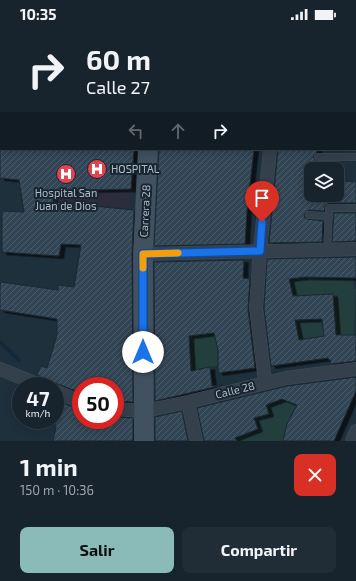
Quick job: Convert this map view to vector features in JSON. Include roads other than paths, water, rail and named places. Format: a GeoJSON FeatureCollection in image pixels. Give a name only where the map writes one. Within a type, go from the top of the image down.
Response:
{"type":"FeatureCollection","features":[{"type":"Feature","properties":{"kind":"main road","name":"Carrera 28"},"geometry":{"type":"LineString","coordinates":[[144,441],[143,254],[148,150]]}},
{"type":"Feature","properties":{"kind":"street"},"geometry":{"type":"LineString","coordinates":[[266,382],[256,308],[270,150]]}},
{"type":"Feature","properties":{"kind":"street"},"geometry":{"type":"LineString","coordinates":[[143,254],[356,249]]}},
{"type":"Feature","properties":{"kind":"street"},"geometry":{"type":"LineString","coordinates":[[0,369],[20,377]]}},
{"type":"Feature","properties":{"kind":"street","name":"Calle 28"},"geometry":{"type":"LineString","coordinates":[[124,410],[144,411],[286,378],[356,369]]}},
{"type":"Feature","properties":{"kind":"street"},"geometry":{"type":"LineString","coordinates":[[188,402],[196,441]]}},
{"type":"Feature","properties":{"kind":"street"},"geometry":{"type":"LineString","coordinates":[[352,441],[356,431]]}},
{"type":"Feature","properties":{"kind":"lane"},"geometry":{"type":"LineString","coordinates":[[318,158],[356,157]]}},
{"type":"Feature","properties":{"kind":"lane"},"geometry":{"type":"LineString","coordinates":[[327,250],[329,208],[356,208]]}},
{"type":"Feature","properties":{"kind":"lane"},"geometry":{"type":"LineString","coordinates":[[309,215],[329,216]]}},
{"type":"Feature","properties":{"kind":"waterway"},"geometry":{"type":"LineString","coordinates":[[0,342],[19,360]]}},
{"type":"Feature","properties":{"kind":"place","name":"HOSPITAL"},"geometry":{"type":"Point","coordinates":[97,169]}},
{"type":"Feature","properties":{"kind":"place","name":"Hospital San Juan de Dios"},"geometry":{"type":"Point","coordinates":[66,174]}}]}
